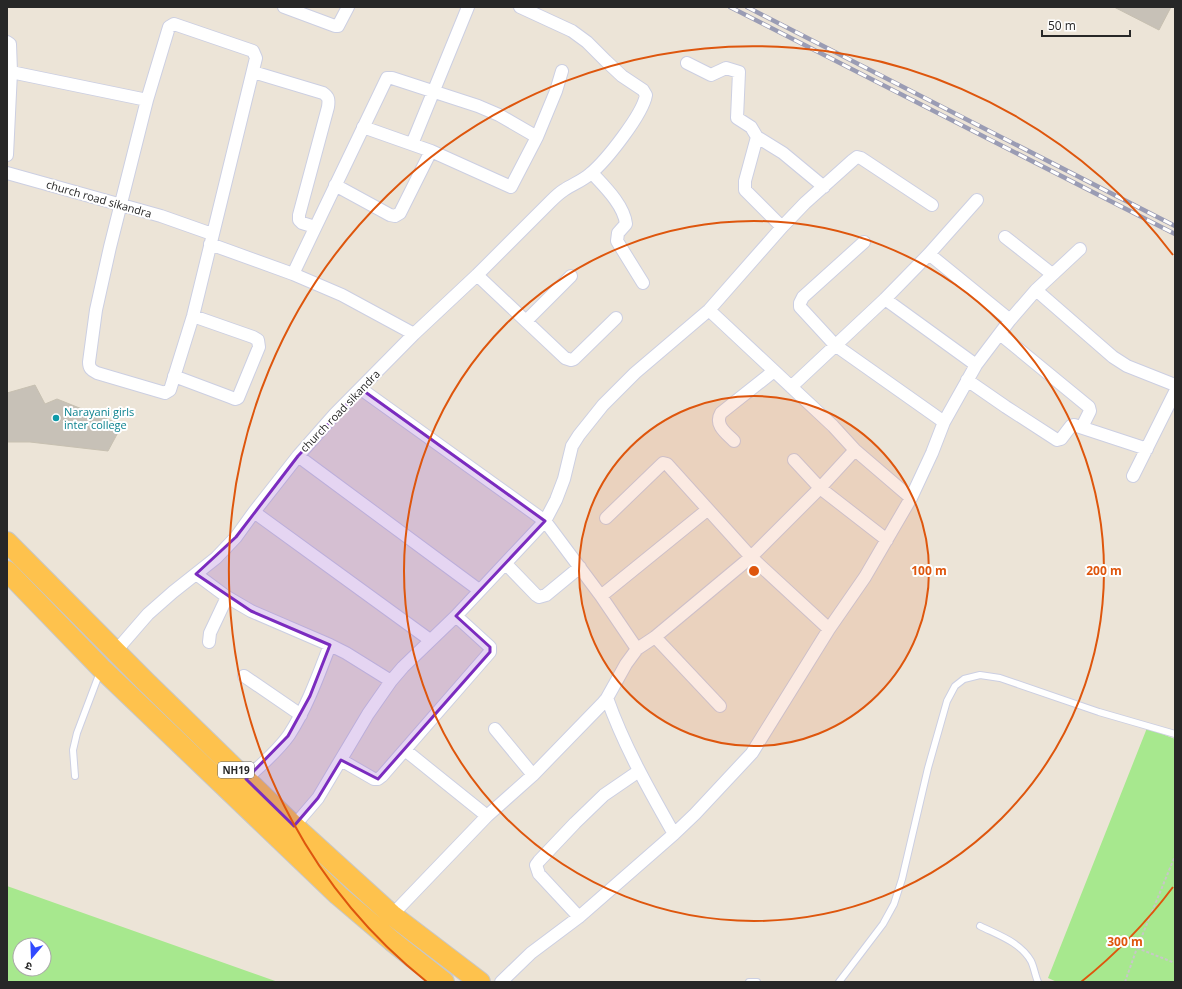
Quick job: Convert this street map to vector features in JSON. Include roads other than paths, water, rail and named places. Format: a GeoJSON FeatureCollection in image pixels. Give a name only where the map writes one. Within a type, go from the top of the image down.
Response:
{"type":"FeatureCollection","features":[{"type":"Feature","properties":{"kind":"highway","name":"NH19"},"geometry":{"type":"LineString","coordinates":[[7,542],[116,652],[294,826],[392,915],[480,982]]}},
{"type":"Feature","properties":{"kind":"highway","name":"NH19"},"geometry":{"type":"LineString","coordinates":[[7,572],[101,668],[338,895],[392,941],[444,982]]}},
{"type":"Feature","properties":{"kind":"street"},"geometry":{"type":"LineString","coordinates":[[284,7],[338,26],[341,23],[348,7]]}},
{"type":"Feature","properties":{"kind":"street"},"geometry":{"type":"LineString","coordinates":[[412,144],[435,92],[468,7]]}},
{"type":"Feature","properties":{"kind":"street"},"geometry":{"type":"LineString","coordinates":[[414,334],[477,275],[550,202],[563,191],[592,173],[611,152],[636,118],[645,101],[646,95],[643,90],[622,76],[587,42],[572,31],[520,7]]}},
{"type":"Feature","properties":{"kind":"street"},"geometry":{"type":"LineString","coordinates":[[174,24],[253,51],[256,58],[192,316],[170,390],[165,393],[97,373],[89,366],[96,310],[147,100],[169,27],[174,24]]}},
{"type":"Feature","properties":{"kind":"street"},"geometry":{"type":"LineString","coordinates":[[7,42],[10,44],[7,155]]}},
{"type":"Feature","properties":{"kind":"street"},"geometry":{"type":"LineString","coordinates":[[687,63],[711,75],[726,68],[739,72],[737,118],[751,127],[757,137],[783,153],[824,187]]}},
{"type":"Feature","properties":{"kind":"street"},"geometry":{"type":"LineString","coordinates":[[362,127],[431,150],[510,187],[537,137],[556,91],[562,71]]}},
{"type":"Feature","properties":{"kind":"street"},"geometry":{"type":"LineString","coordinates":[[9,72],[147,100]]}},
{"type":"Feature","properties":{"kind":"street"},"geometry":{"type":"LineString","coordinates":[[252,72],[323,93],[328,96],[328,107],[299,215],[299,220],[302,223],[315,227]]}},
{"type":"Feature","properties":{"kind":"street"},"geometry":{"type":"LineString","coordinates":[[293,274],[362,127],[387,78],[392,78],[499,114],[537,137]]}},
{"type":"Feature","properties":{"kind":"street"},"geometry":{"type":"LineString","coordinates":[[757,137],[744,190],[782,227]]}},
{"type":"Feature","properties":{"kind":"street"},"geometry":{"type":"LineString","coordinates":[[335,185],[390,215],[395,216],[400,213],[431,150]]}},
{"type":"Feature","properties":{"kind":"street"},"geometry":{"type":"LineString","coordinates":[[294,826],[318,798],[368,714],[402,667],[456,616],[545,521],[561,486],[572,446],[578,435],[602,405],[635,373],[708,310],[805,203],[857,157],[862,158],[932,205]]}},
{"type":"Feature","properties":{"kind":"street","name":"church road sikandra"},"geometry":{"type":"LineString","coordinates":[[7,173],[161,216],[342,295],[414,334],[335,414],[298,456],[236,537],[216,558],[148,614],[116,652]]}},
{"type":"Feature","properties":{"kind":"street"},"geometry":{"type":"LineString","coordinates":[[592,173],[609,191],[622,211],[626,224],[618,233],[617,241],[643,283]]}},
{"type":"Feature","properties":{"kind":"street"},"geometry":{"type":"LineString","coordinates":[[790,387],[885,299],[930,254],[977,200]]}},
{"type":"Feature","properties":{"kind":"street"},"geometry":{"type":"LineString","coordinates":[[1005,237],[1052,274]]}},
{"type":"Feature","properties":{"kind":"street"},"geometry":{"type":"LineString","coordinates":[[864,242],[800,300],[800,307],[835,345],[944,422]]}},
{"type":"Feature","properties":{"kind":"street"},"geometry":{"type":"LineString","coordinates":[[501,982],[531,953],[579,917],[674,834],[752,753],[829,629],[865,577],[912,498],[944,422],[976,365],[1010,320],[1036,290],[1080,249]]}},
{"type":"Feature","properties":{"kind":"street"},"geometry":{"type":"LineString","coordinates":[[930,254],[1010,320]]}},
{"type":"Feature","properties":{"kind":"street"},"geometry":{"type":"LineString","coordinates":[[477,275],[565,358],[571,360],[616,318]]}},
{"type":"Feature","properties":{"kind":"street"},"geometry":{"type":"LineString","coordinates":[[526,321],[571,276]]}},
{"type":"Feature","properties":{"kind":"street"},"geometry":{"type":"LineString","coordinates":[[1036,290],[1113,357],[1127,366],[1175,385]]}},
{"type":"Feature","properties":{"kind":"street"},"geometry":{"type":"LineString","coordinates":[[885,299],[976,365]]}},
{"type":"Feature","properties":{"kind":"street"},"geometry":{"type":"LineString","coordinates":[[708,310],[833,426],[855,450],[912,498]]}},
{"type":"Feature","properties":{"kind":"street"},"geometry":{"type":"LineString","coordinates":[[174,376],[230,398],[238,398],[259,347],[258,340],[253,337],[192,316]]}},
{"type":"Feature","properties":{"kind":"street"},"geometry":{"type":"LineString","coordinates":[[1000,334],[1090,407],[1090,411],[1082,427]]}},
{"type":"Feature","properties":{"kind":"street"},"geometry":{"type":"LineString","coordinates":[[734,441],[721,428],[718,423],[718,418],[721,413],[774,371]]}},
{"type":"Feature","properties":{"kind":"street"},"geometry":{"type":"LineString","coordinates":[[967,380],[1057,440],[1061,439],[1073,425],[1147,449]]}},
{"type":"Feature","properties":{"kind":"street"},"geometry":{"type":"LineString","coordinates":[[361,389],[545,521],[601,596],[637,649]]}},
{"type":"Feature","properties":{"kind":"street"},"geometry":{"type":"LineString","coordinates":[[1133,476],[1175,392]]}},
{"type":"Feature","properties":{"kind":"street"},"geometry":{"type":"LineString","coordinates":[[392,915],[487,816],[533,775],[607,698],[626,664],[637,649],[655,637],[751,557],[820,488],[855,450]]}},
{"type":"Feature","properties":{"kind":"street"},"geometry":{"type":"LineString","coordinates":[[298,456],[479,590]]}},
{"type":"Feature","properties":{"kind":"street"},"geometry":{"type":"LineString","coordinates":[[794,460],[820,488],[887,540]]}},
{"type":"Feature","properties":{"kind":"street"},"geometry":{"type":"LineString","coordinates":[[606,518],[663,463],[666,464],[751,557],[829,629]]}},
{"type":"Feature","properties":{"kind":"street"},"geometry":{"type":"LineString","coordinates":[[601,596],[707,510]]}},
{"type":"Feature","properties":{"kind":"street"},"geometry":{"type":"LineString","coordinates":[[254,512],[430,640]]}},
{"type":"Feature","properties":{"kind":"street"},"geometry":{"type":"LineString","coordinates":[[506,564],[539,597],[546,595],[580,567]]}},
{"type":"Feature","properties":{"kind":"street"},"geometry":{"type":"LineString","coordinates":[[196,574],[227,597],[251,611],[330,645],[391,681]]}},
{"type":"Feature","properties":{"kind":"street"},"geometry":{"type":"LineString","coordinates":[[209,642],[210,633],[227,597]]}},
{"type":"Feature","properties":{"kind":"street"},"geometry":{"type":"LineString","coordinates":[[341,760],[374,779],[378,779],[491,651],[490,647],[456,616]]}},
{"type":"Feature","properties":{"kind":"street"},"geometry":{"type":"LineString","coordinates":[[655,637],[720,706]]}},
{"type":"Feature","properties":{"kind":"street"},"geometry":{"type":"LineString","coordinates":[[246,779],[272,755],[288,736],[301,715],[330,645]]}},
{"type":"Feature","properties":{"kind":"street"},"geometry":{"type":"LineString","coordinates":[[244,676],[301,715]]}},
{"type":"Feature","properties":{"kind":"street"},"geometry":{"type":"LineString","coordinates":[[607,698],[616,722],[639,772],[674,834]]}},
{"type":"Feature","properties":{"kind":"street"},"geometry":{"type":"LineString","coordinates":[[495,729],[533,775]]}},
{"type":"Feature","properties":{"kind":"street"},"geometry":{"type":"LineString","coordinates":[[405,750],[487,816]]}},
{"type":"Feature","properties":{"kind":"street"},"geometry":{"type":"LineString","coordinates":[[579,917],[539,874],[536,865],[575,823],[604,795],[639,772]]}},
{"type":"Feature","properties":{"kind":"lane"},"geometry":{"type":"LineString","coordinates":[[75,776],[73,750],[77,733],[101,668]]}},
{"type":"Feature","properties":{"kind":"lane"},"geometry":{"type":"LineString","coordinates":[[839,982],[883,924],[894,904],[902,878],[928,768],[947,701],[954,686],[964,679],[980,676],[1000,678],[1099,712],[1175,734]]}},
{"type":"Feature","properties":{"kind":"lane"},"geometry":{"type":"LineString","coordinates":[[980,926],[1012,942],[1022,949],[1031,962],[1038,982]]}},
{"type":"Feature","properties":{"kind":"lane"},"geometry":{"type":"LineString","coordinates":[[749,982],[757,982]]}},
{"type":"Feature","properties":{"kind":"railway"},"geometry":{"type":"LineString","coordinates":[[730,7],[1175,234]]}},
{"type":"Feature","properties":{"kind":"railway"},"geometry":{"type":"LineString","coordinates":[[747,7],[1175,226]]}},
{"type":"Feature","properties":{"kind":"place","name":"Narayani girls inter college"},"geometry":{"type":"Point","coordinates":[56,418]}}]}
